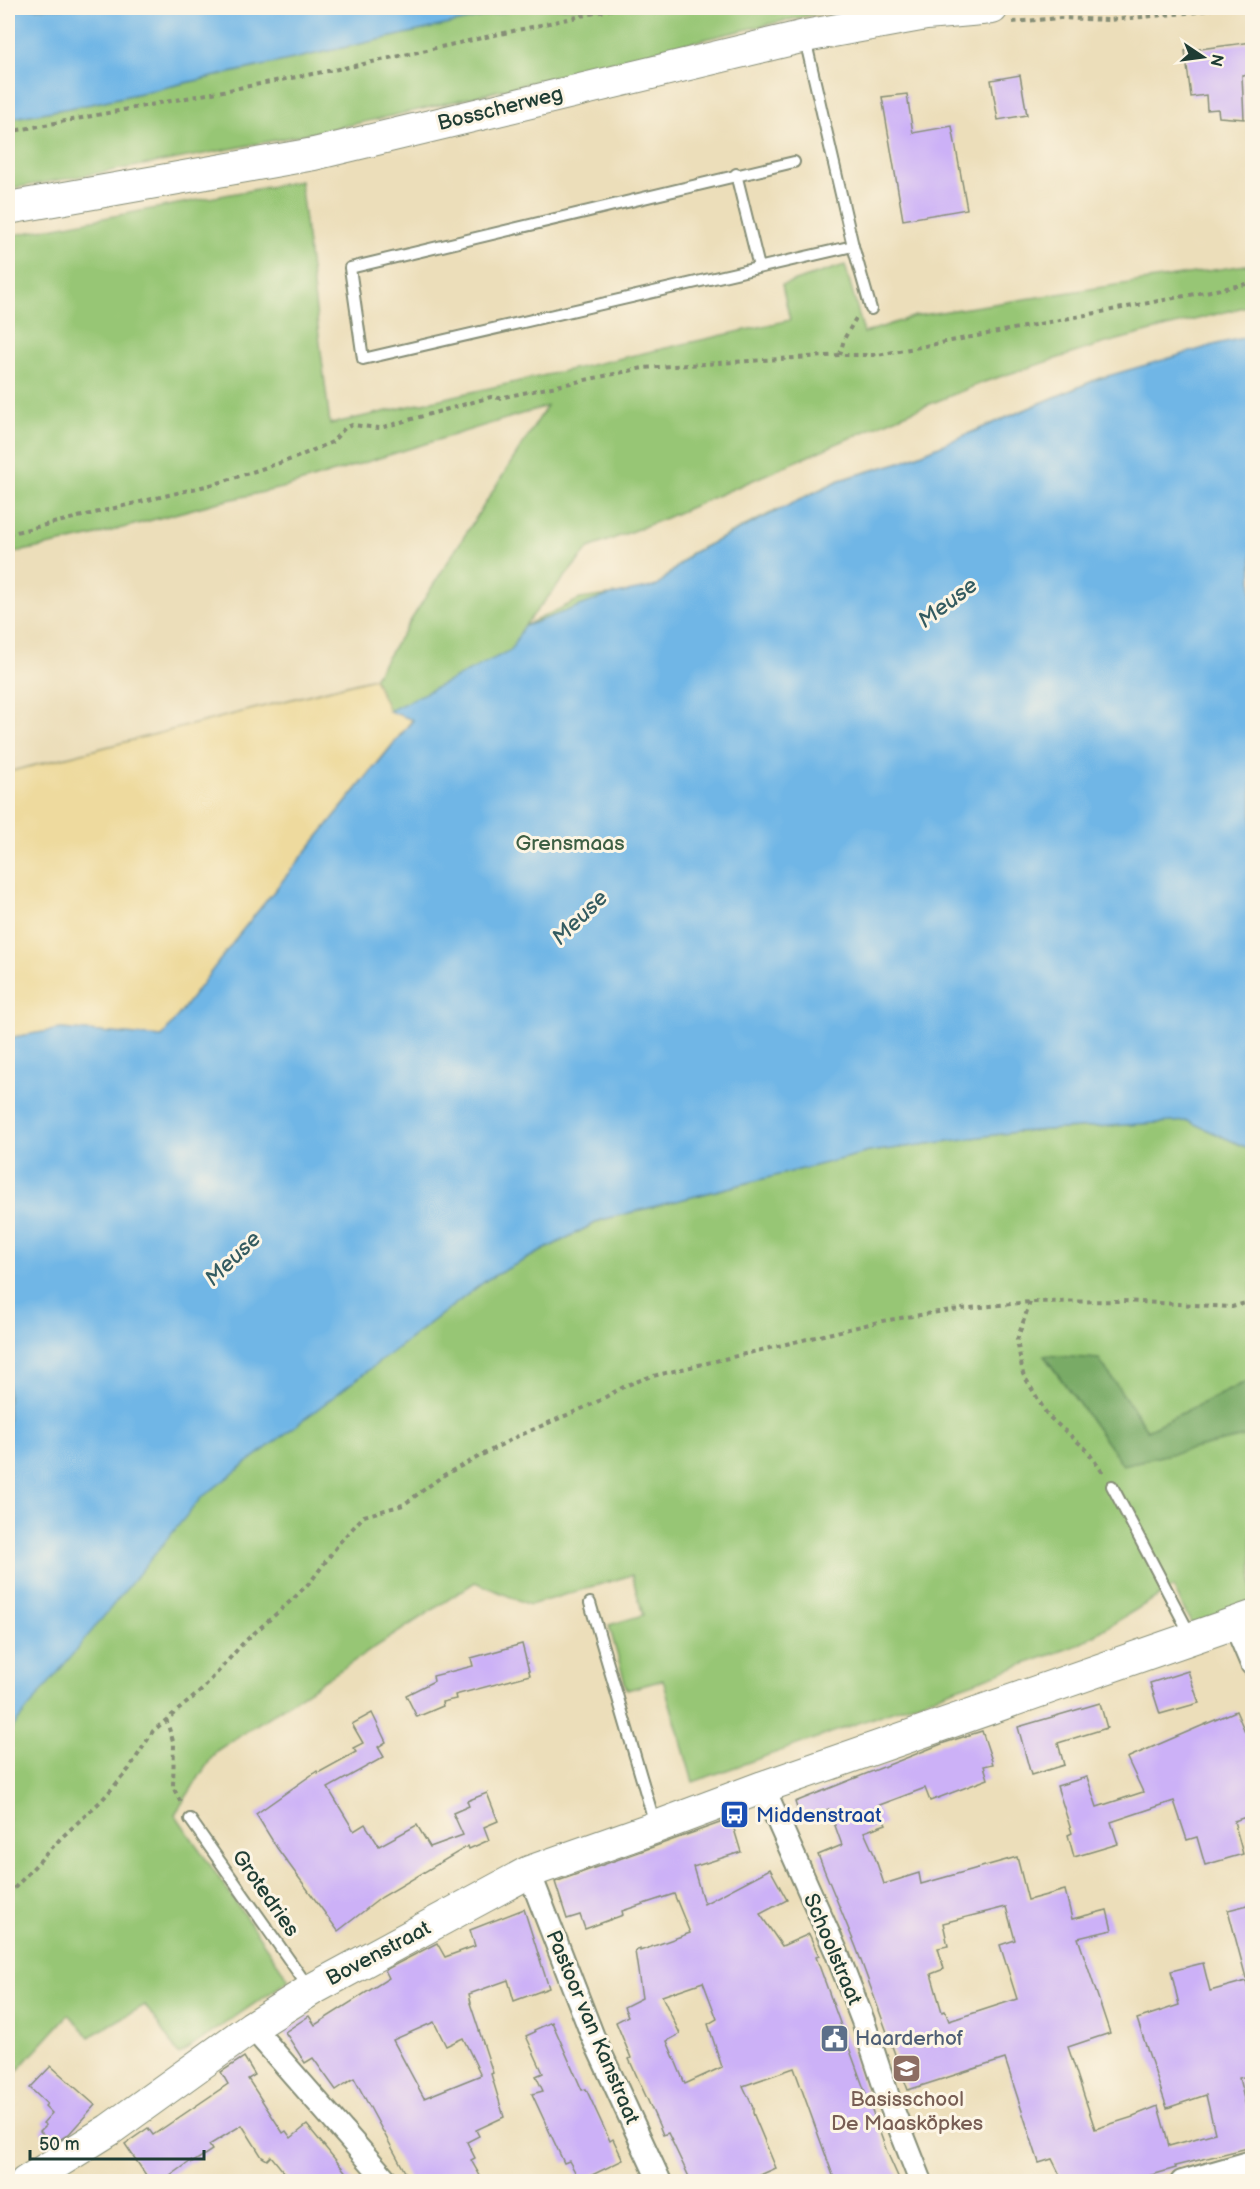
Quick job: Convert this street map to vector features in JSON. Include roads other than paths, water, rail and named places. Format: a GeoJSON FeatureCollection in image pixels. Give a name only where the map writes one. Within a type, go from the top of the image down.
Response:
{"type":"FeatureCollection","features":[{"type":"Feature","properties":{"kind":"street","name":"Bosscherweg"},"geometry":{"type":"LineString","coordinates":[[8,208],[314,154],[804,36],[927,14],[993,8]]}},
{"type":"Feature","properties":{"kind":"street"},"geometry":{"type":"LineString","coordinates":[[763,1787],[1244,1621],[1252,1664]]}},
{"type":"Feature","properties":{"kind":"street","name":"Bovenstraat"},"geometry":{"type":"LineString","coordinates":[[26,2181],[109,2130],[252,2027],[311,1990],[530,1872],[763,1787]]}},
{"type":"Feature","properties":{"kind":"street","name":"Schoolstraat"},"geometry":{"type":"LineString","coordinates":[[763,1787],[836,1951],[863,2021],[890,2103],[921,2181]]}},
{"type":"Feature","properties":{"kind":"street","name":"Pastoor van Kanstraat"},"geometry":{"type":"LineString","coordinates":[[530,1872],[593,2037],[660,2181]]}},
{"type":"Feature","properties":{"kind":"street"},"geometry":{"type":"LineString","coordinates":[[252,2027],[388,2181]]}},
{"type":"Feature","properties":{"kind":"street"},"geometry":{"type":"LineString","coordinates":[[1182,2181],[1252,2162]]}},
{"type":"Feature","properties":{"kind":"lane"},"geometry":{"type":"LineString","coordinates":[[804,36],[853,246],[869,303]]}},
{"type":"Feature","properties":{"kind":"lane"},"geometry":{"type":"LineString","coordinates":[[794,162],[350,268],[363,359],[853,246]]}},
{"type":"Feature","properties":{"kind":"lane"},"geometry":{"type":"LineString","coordinates":[[736,174],[759,267]]}},
{"type":"Feature","properties":{"kind":"lane"},"geometry":{"type":"LineString","coordinates":[[1112,1486],[1192,1639]]}},
{"type":"Feature","properties":{"kind":"lane"},"geometry":{"type":"LineString","coordinates":[[590,1603],[656,1827]]}},
{"type":"Feature","properties":{"kind":"lane","name":"Grotedries"},"geometry":{"type":"LineString","coordinates":[[190,1819],[311,1990]]}},
{"type":"Feature","properties":{"kind":"water"},"geometry":{"type":"Polygon","coordinates":[[[8,8],[521,8],[91,104],[8,119],[8,8]]]}},
{"type":"Feature","properties":{"kind":"water","name":"Grensmaas"},"geometry":{"type":"Polygon","coordinates":[[[1252,336],[1252,1150],[1188,1121],[1016,1132],[869,1152],[601,1220],[488,1279],[201,1498],[8,1733],[8,1038],[61,1029],[162,1037],[241,932],[413,720],[389,711],[511,650],[523,627],[607,596],[657,586],[692,553],[840,480],[904,461],[1098,379],[1252,336]]]}},
{"type":"Feature","properties":{"kind":"place","name":"Middenstraat"},"geometry":{"type":"Point","coordinates":[735,1815]}},
{"type":"Feature","properties":{"kind":"place","name":"Haarderhof"},"geometry":{"type":"Point","coordinates":[834,2038]}},
{"type":"Feature","properties":{"kind":"place","name":"Basisschool De Maasköpkes"},"geometry":{"type":"Point","coordinates":[907,2068]}},
{"type":"Feature","properties":{"kind":"water label","name":"Meuse"},"geometry":{"type":"Point","coordinates":[947,602]}},
{"type":"Feature","properties":{"kind":"water label","name":"Meuse"},"geometry":{"type":"Point","coordinates":[579,917]}},
{"type":"Feature","properties":{"kind":"water label","name":"Meuse"},"geometry":{"type":"Point","coordinates":[232,1258]}}]}
